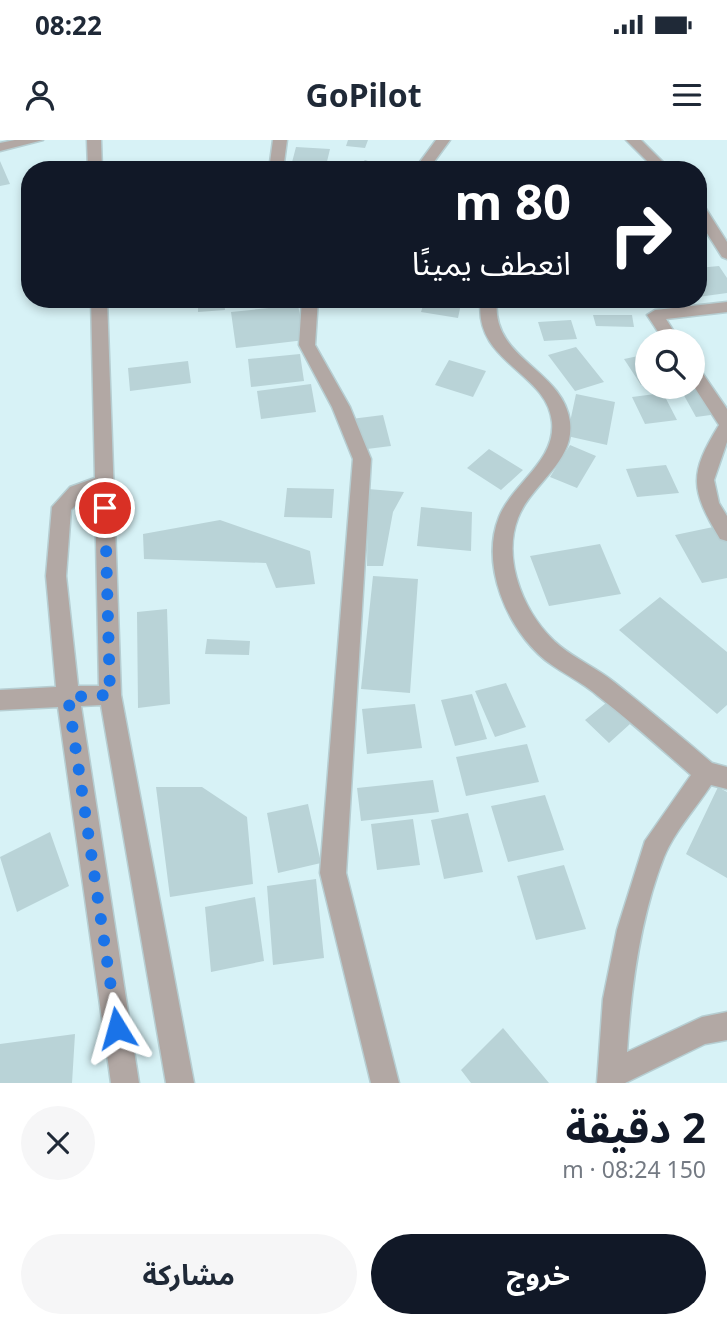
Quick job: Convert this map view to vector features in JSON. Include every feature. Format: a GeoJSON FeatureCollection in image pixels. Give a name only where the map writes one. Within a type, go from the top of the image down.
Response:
{"type":"FeatureCollection","features":[{"type":"Feature","properties":{"kind":"street"},"geometry":{"type":"LineString","coordinates":[[0,147],[36,140]]}},
{"type":"Feature","properties":{"kind":"street"},"geometry":{"type":"LineString","coordinates":[[94,140],[95,161]]}},
{"type":"Feature","properties":{"kind":"street"},"geometry":{"type":"LineString","coordinates":[[277,161],[280,140]]}},
{"type":"Feature","properties":{"kind":"street"},"geometry":{"type":"LineString","coordinates":[[428,161],[443,140]]}},
{"type":"Feature","properties":{"kind":"street"},"geometry":{"type":"LineString","coordinates":[[633,140],[655,161]]}},
{"type":"Feature","properties":{"kind":"street"},"geometry":{"type":"LineString","coordinates":[[707,222],[727,254]]}},
{"type":"Feature","properties":{"kind":"street"},"geometry":{"type":"LineString","coordinates":[[664,329],[655,315],[727,307]]}},
{"type":"Feature","properties":{"kind":"street"},"geometry":{"type":"LineString","coordinates":[[99,308],[110,695],[180,1083]]}},
{"type":"Feature","properties":{"kind":"street"},"geometry":{"type":"LineString","coordinates":[[309,308],[307,345],[341,407],[362,459],[333,873],[385,1083]]}},
{"type":"Feature","properties":{"kind":"street"},"geometry":{"type":"LineString","coordinates":[[486,308],[487,325],[511,357],[554,399],[561,421],[557,448],[517,501],[505,526],[505,567],[521,617],[552,653],[601,685],[716,776],[654,850],[627,941],[617,999],[611,1079]]}},
{"type":"Feature","properties":{"kind":"street"},"geometry":{"type":"LineString","coordinates":[[705,390],[727,424],[705,463],[705,499],[727,533]]}},
{"type":"Feature","properties":{"kind":"street"},"geometry":{"type":"LineString","coordinates":[[104,482],[77,492],[62,507],[56,576],[68,697],[125,1083]]}},
{"type":"Feature","properties":{"kind":"street"},"geometry":{"type":"LineString","coordinates":[[0,700],[110,695]]}},
{"type":"Feature","properties":{"kind":"street"},"geometry":{"type":"LineString","coordinates":[[611,1079],[702,1031],[727,1026]]}},
{"type":"Feature","properties":{"kind":"building"},"geometry":{"type":"Polygon","coordinates":[[[348,140],[368,140],[365,148],[346,146],[348,140]]]}},
{"type":"Feature","properties":{"kind":"building"},"geometry":{"type":"Polygon","coordinates":[[[296,147],[330,149],[327,161],[292,161],[296,147]]]}},
{"type":"Feature","properties":{"kind":"building"},"geometry":{"type":"Polygon","coordinates":[[[0,161],[10,184],[0,186],[0,161]]]}},
{"type":"Feature","properties":{"kind":"building"},"geometry":{"type":"Polygon","coordinates":[[[719,266],[727,278],[727,293],[707,296],[707,267],[719,266]]]}},
{"type":"Feature","properties":{"kind":"building"},"geometry":{"type":"Polygon","coordinates":[[[198,308],[225,308],[225,310],[198,312],[198,308]]]}},
{"type":"Feature","properties":{"kind":"building"},"geometry":{"type":"Polygon","coordinates":[[[299,308],[305,340],[236,348],[231,312],[299,308]]]}},
{"type":"Feature","properties":{"kind":"building"},"geometry":{"type":"Polygon","coordinates":[[[422,308],[460,308],[458,318],[421,312],[422,308]]]}},
{"type":"Feature","properties":{"kind":"building"},"geometry":{"type":"Polygon","coordinates":[[[593,315],[632,315],[634,327],[596,326],[593,315]]]}},
{"type":"Feature","properties":{"kind":"building"},"geometry":{"type":"Polygon","coordinates":[[[571,320],[577,339],[544,341],[538,322],[571,320]]]}},
{"type":"Feature","properties":{"kind":"building"},"geometry":{"type":"Polygon","coordinates":[[[576,347],[604,382],[575,391],[548,355],[576,347]]]}},
{"type":"Feature","properties":{"kind":"building"},"geometry":{"type":"Polygon","coordinates":[[[300,354],[304,381],[251,387],[248,359],[300,354]]]}},
{"type":"Feature","properties":{"kind":"building"},"geometry":{"type":"Polygon","coordinates":[[[635,357],[635,376],[624,359],[635,357]]]}},
{"type":"Feature","properties":{"kind":"building"},"geometry":{"type":"Polygon","coordinates":[[[449,360],[486,371],[473,397],[435,385],[449,360]]]}},
{"type":"Feature","properties":{"kind":"building"},"geometry":{"type":"Polygon","coordinates":[[[188,361],[191,383],[130,391],[128,368],[188,361]]]}},
{"type":"Feature","properties":{"kind":"building"},"geometry":{"type":"Polygon","coordinates":[[[311,384],[316,412],[261,419],[257,391],[311,384]]]}},
{"type":"Feature","properties":{"kind":"building"},"geometry":{"type":"Polygon","coordinates":[[[705,391],[718,414],[696,417],[686,399],[705,399],[705,391]]]}},
{"type":"Feature","properties":{"kind":"building"},"geometry":{"type":"Polygon","coordinates":[[[576,394],[615,402],[607,445],[567,436],[576,394]]]}},
{"type":"Feature","properties":{"kind":"building"},"geometry":{"type":"Polygon","coordinates":[[[632,397],[666,399],[677,420],[645,424],[632,397]]]}},
{"type":"Feature","properties":{"kind":"building"},"geometry":{"type":"Polygon","coordinates":[[[383,415],[391,446],[359,450],[351,419],[383,415]]]}},
{"type":"Feature","properties":{"kind":"building"},"geometry":{"type":"Polygon","coordinates":[[[570,445],[596,456],[577,488],[550,477],[570,445]]]}},
{"type":"Feature","properties":{"kind":"building"},"geometry":{"type":"Polygon","coordinates":[[[489,449],[523,470],[501,490],[467,468],[489,449]]]}},
{"type":"Feature","properties":{"kind":"building"},"geometry":{"type":"Polygon","coordinates":[[[666,465],[679,493],[637,497],[626,469],[666,465]]]}},
{"type":"Feature","properties":{"kind":"building"},"geometry":{"type":"Polygon","coordinates":[[[287,488],[334,489],[332,518],[284,517],[287,488]]]}},
{"type":"Feature","properties":{"kind":"building"},"geometry":{"type":"Polygon","coordinates":[[[368,489],[404,492],[393,512],[383,566],[367,566],[368,489]]]}},
{"type":"Feature","properties":{"kind":"building"},"geometry":{"type":"Polygon","coordinates":[[[421,507],[472,512],[471,551],[417,546],[421,507]]]}},
{"type":"Feature","properties":{"kind":"building"},"geometry":{"type":"Polygon","coordinates":[[[220,520],[310,551],[315,584],[276,588],[266,563],[144,559],[143,534],[220,520]]]}},
{"type":"Feature","properties":{"kind":"building"},"geometry":{"type":"Polygon","coordinates":[[[718,526],[727,541],[727,578],[702,583],[675,535],[718,526]]]}},
{"type":"Feature","properties":{"kind":"building"},"geometry":{"type":"Polygon","coordinates":[[[600,544],[621,594],[549,606],[530,556],[600,544]]]}},
{"type":"Feature","properties":{"kind":"building"},"geometry":{"type":"Polygon","coordinates":[[[373,576],[418,579],[410,693],[361,689],[373,576]]]}},
{"type":"Feature","properties":{"kind":"building"},"geometry":{"type":"Polygon","coordinates":[[[660,597],[727,652],[727,705],[717,714],[619,630],[660,597]]]}},
{"type":"Feature","properties":{"kind":"building"},"geometry":{"type":"Polygon","coordinates":[[[167,609],[170,704],[138,708],[137,612],[167,609]]]}},
{"type":"Feature","properties":{"kind":"building"},"geometry":{"type":"Polygon","coordinates":[[[207,639],[250,641],[249,655],[205,654],[207,639]]]}},
{"type":"Feature","properties":{"kind":"building"},"geometry":{"type":"Polygon","coordinates":[[[506,683],[526,727],[495,737],[475,691],[506,683]]]}},
{"type":"Feature","properties":{"kind":"building"},"geometry":{"type":"Polygon","coordinates":[[[472,694],[487,739],[455,746],[441,700],[472,694]]]}},
{"type":"Feature","properties":{"kind":"building"},"geometry":{"type":"Polygon","coordinates":[[[606,703],[630,724],[609,743],[585,720],[606,703]]]}},
{"type":"Feature","properties":{"kind":"building"},"geometry":{"type":"Polygon","coordinates":[[[415,704],[422,748],[367,754],[362,709],[415,704]]]}},
{"type":"Feature","properties":{"kind":"building"},"geometry":{"type":"Polygon","coordinates":[[[527,744],[539,782],[466,796],[456,757],[527,744]]]}},
{"type":"Feature","properties":{"kind":"building"},"geometry":{"type":"Polygon","coordinates":[[[433,780],[439,812],[361,821],[357,788],[433,780]]]}},
{"type":"Feature","properties":{"kind":"building"},"geometry":{"type":"Polygon","coordinates":[[[156,787],[202,787],[247,817],[253,884],[170,897],[156,787]]]}},
{"type":"Feature","properties":{"kind":"building"},"geometry":{"type":"Polygon","coordinates":[[[718,787],[727,792],[727,878],[686,854],[718,787]]]}},
{"type":"Feature","properties":{"kind":"building"},"geometry":{"type":"Polygon","coordinates":[[[545,795],[564,850],[508,862],[491,806],[545,795]]]}},
{"type":"Feature","properties":{"kind":"building"},"geometry":{"type":"Polygon","coordinates":[[[308,804],[321,863],[278,873],[267,813],[308,804]]]}},
{"type":"Feature","properties":{"kind":"building"},"geometry":{"type":"Polygon","coordinates":[[[468,813],[483,872],[444,879],[431,820],[468,813]]]}},
{"type":"Feature","properties":{"kind":"building"},"geometry":{"type":"Polygon","coordinates":[[[413,819],[420,865],[377,870],[371,824],[413,819]]]}},
{"type":"Feature","properties":{"kind":"building"},"geometry":{"type":"Polygon","coordinates":[[[50,832],[69,886],[17,912],[0,857],[50,832]]]}},
{"type":"Feature","properties":{"kind":"building"},"geometry":{"type":"Polygon","coordinates":[[[564,865],[586,929],[536,940],[517,876],[564,865]]]}},
{"type":"Feature","properties":{"kind":"building"},"geometry":{"type":"Polygon","coordinates":[[[316,879],[324,958],[273,965],[267,886],[316,879]]]}},
{"type":"Feature","properties":{"kind":"building"},"geometry":{"type":"Polygon","coordinates":[[[255,897],[264,961],[211,972],[205,907],[255,897]]]}},
{"type":"Feature","properties":{"kind":"building"},"geometry":{"type":"Polygon","coordinates":[[[503,1028],[549,1083],[471,1083],[461,1070],[503,1028]]]}},
{"type":"Feature","properties":{"kind":"building"},"geometry":{"type":"Polygon","coordinates":[[[75,1034],[72,1083],[0,1083],[0,1044],[75,1034]]]}},
{"type":"Feature","properties":{"kind":"route"},"geometry":{"type":"LineString","coordinates":[[105,508],[110,695],[68,697],[117,1028]]}}]}
